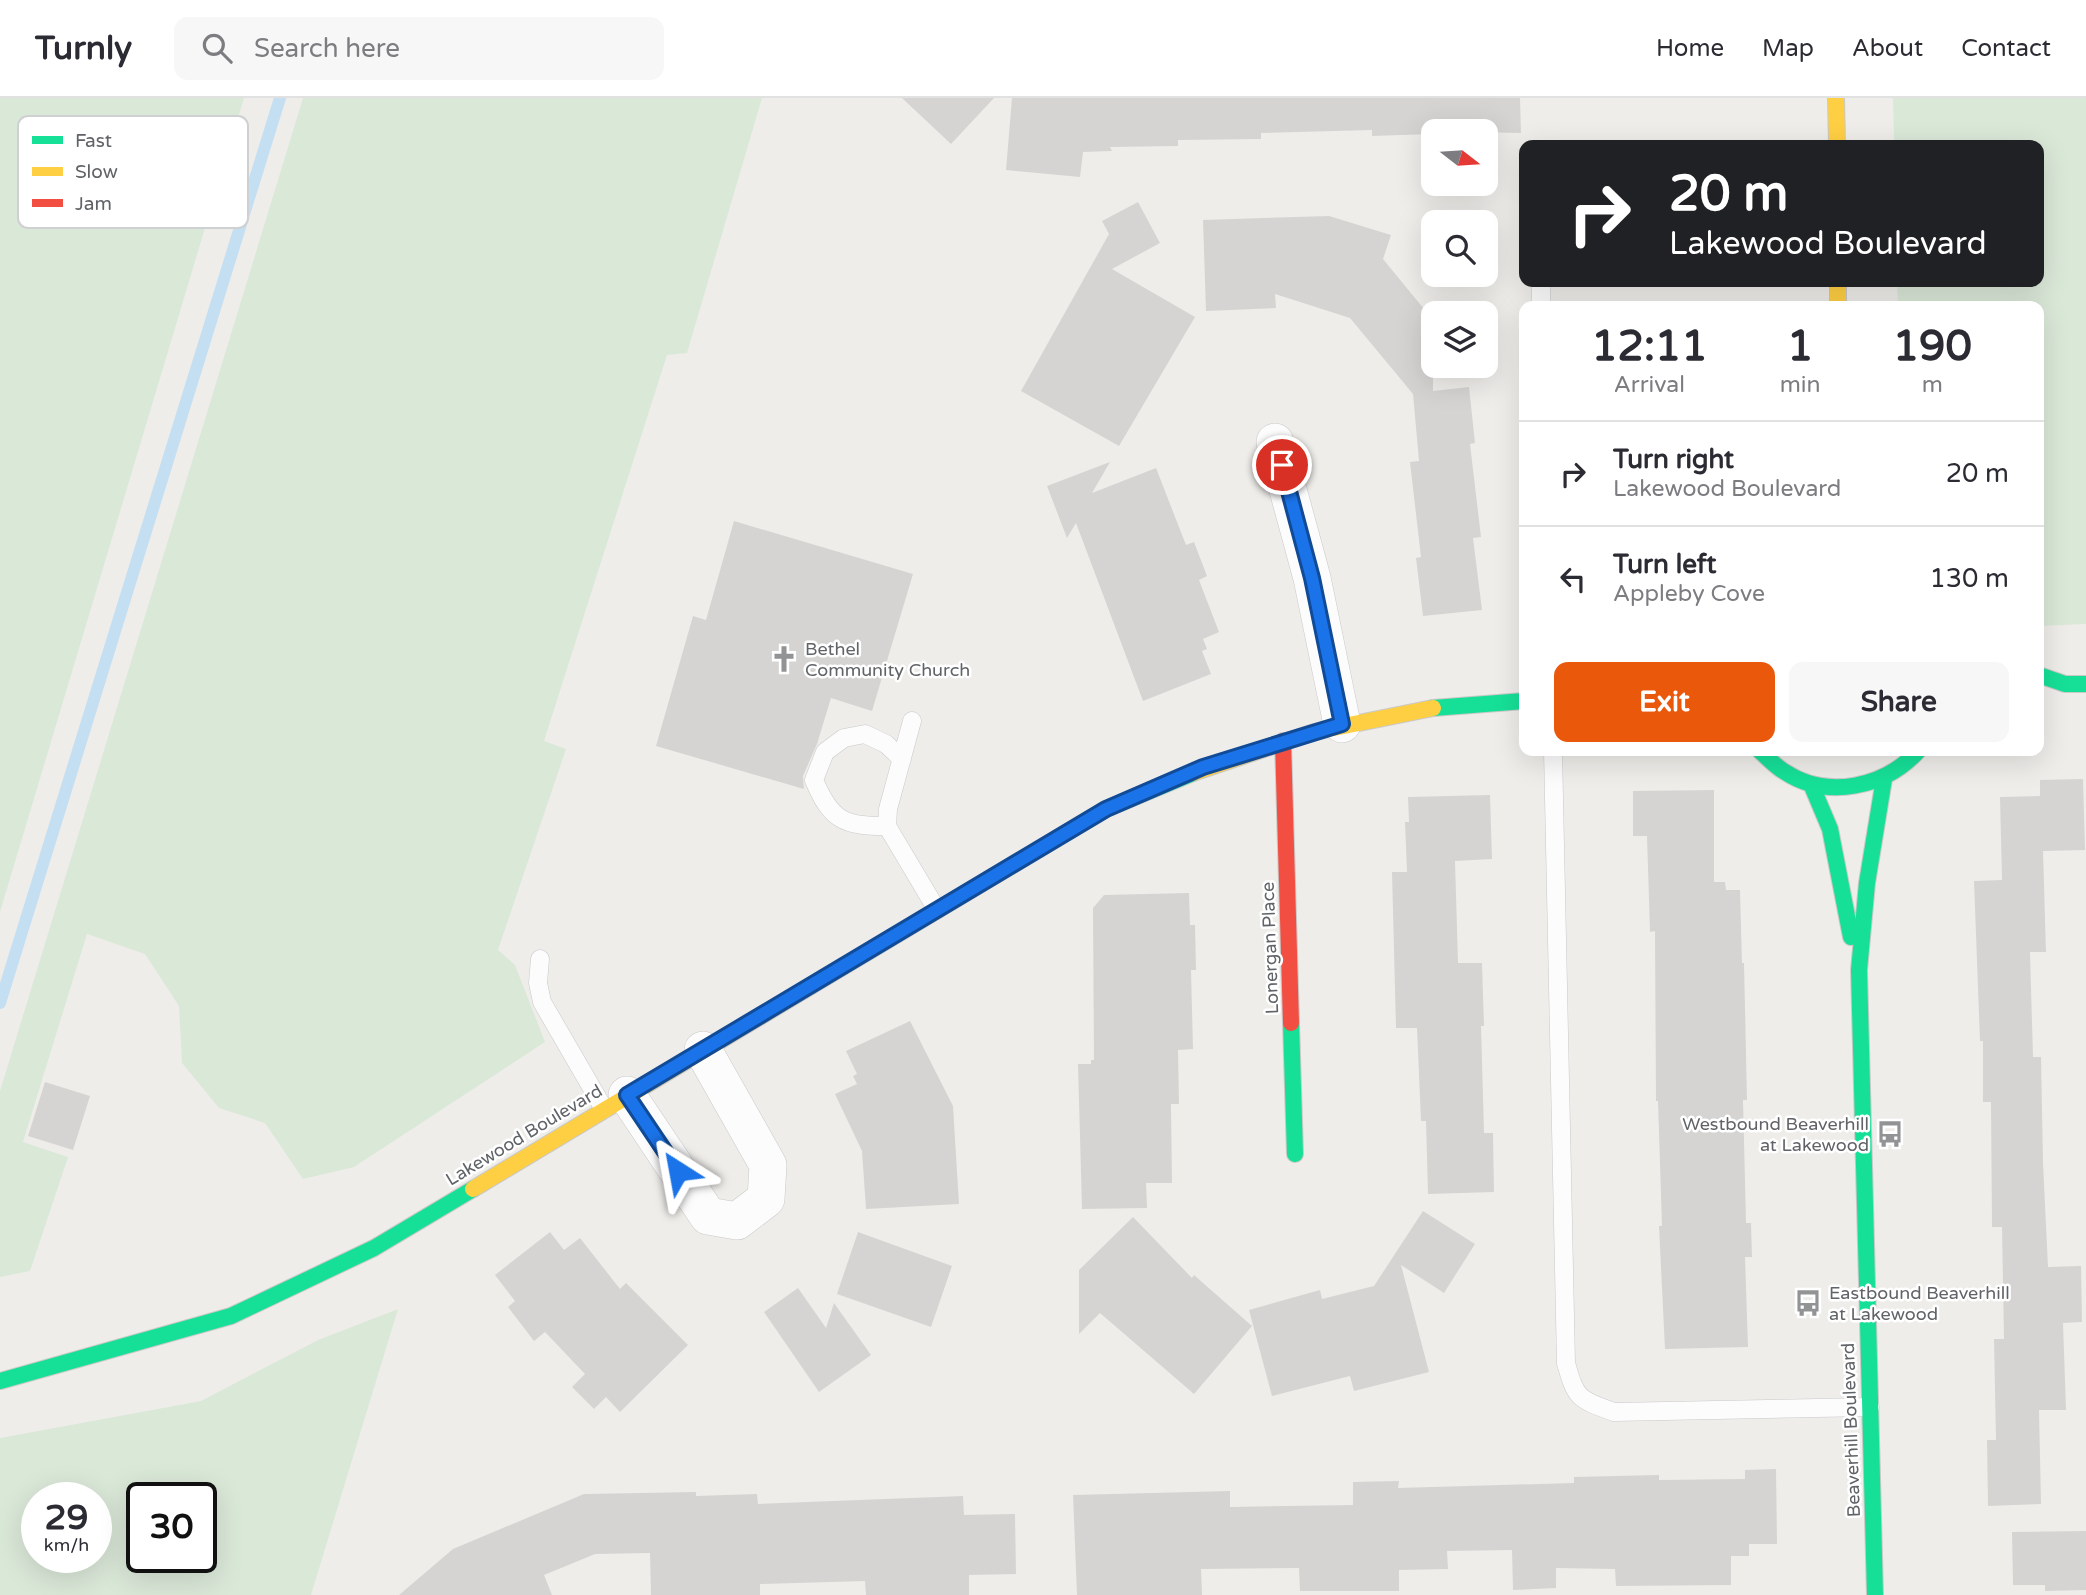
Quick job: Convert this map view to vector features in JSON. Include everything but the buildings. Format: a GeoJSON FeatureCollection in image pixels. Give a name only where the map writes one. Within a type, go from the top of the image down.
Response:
{"type":"FeatureCollection","features":[{"type":"Feature","properties":{"kind":"street"},"geometry":{"type":"LineString","coordinates":[[1836,98],[1837,140]]}},
{"type":"Feature","properties":{"kind":"street"},"geometry":{"type":"LineString","coordinates":[[1275,442],[1312,578],[1342,724]]}},
{"type":"Feature","properties":{"kind":"street"},"geometry":{"type":"LineString","coordinates":[[2044,677],[2065,684],[2086,684]]}},
{"type":"Feature","properties":{"kind":"street"},"geometry":{"type":"LineString","coordinates":[[2049,693],[2065,684]]}},
{"type":"Feature","properties":{"kind":"street","name":"Lakewood Boulevard"},"geometry":{"type":"LineString","coordinates":[[0,1381],[231,1316],[374,1248],[1106,809],[1203,767],[1342,724],[1444,706],[1519,701]]}},
{"type":"Feature","properties":{"kind":"street","name":"Lonergan Place"},"geometry":{"type":"LineString","coordinates":[[1283,741],[1295,1154]]}},
{"type":"Feature","properties":{"kind":"street"},"geometry":{"type":"LineString","coordinates":[[1766,756],[1788,774],[1811,784],[1844,788],[1884,779],[1914,756]]}},
{"type":"Feature","properties":{"kind":"street","name":"Beaverhill Boulevard"},"geometry":{"type":"LineString","coordinates":[[1875,1595],[1859,970],[1867,883],[1884,779]]}},
{"type":"Feature","properties":{"kind":"street","name":"Beaverhill Boulevard"},"geometry":{"type":"LineString","coordinates":[[1811,784],[1830,829],[1859,970]]}},
{"type":"Feature","properties":{"kind":"street"},"geometry":{"type":"LineString","coordinates":[[616,1102],[708,1216],[737,1221],[766,1199],[768,1165],[703,1050]]}},
{"type":"Feature","properties":{"kind":"street","name":"Lakewood Boulevard"},"geometry":{"type":"LineString","coordinates":[[14,1360],[69,1363]]}},
{"type":"Feature","properties":{"kind":"lane"},"geometry":{"type":"LineString","coordinates":[[912,720],[888,809],[887,826],[937,910]]}},
{"type":"Feature","properties":{"kind":"lane"},"geometry":{"type":"LineString","coordinates":[[887,826],[855,826],[837,819],[823,802],[814,780],[825,752],[845,738],[865,734],[886,744],[902,760]]}},
{"type":"Feature","properties":{"kind":"lane"},"geometry":{"type":"LineString","coordinates":[[1553,756],[1566,1363],[1574,1391],[1590,1403],[1614,1412],[1870,1407]]}},
{"type":"Feature","properties":{"kind":"lane"},"geometry":{"type":"LineString","coordinates":[[540,959],[538,983],[542,1002],[616,1102]]}},
{"type":"Feature","properties":{"kind":"green space"},"geometry":{"type":"Polygon","coordinates":[[[0,98],[244,98],[239,116],[18,116],[18,228],[205,228],[0,912],[0,98]]]}},
{"type":"Feature","properties":{"kind":"green space"},"geometry":{"type":"Polygon","coordinates":[[[303,98],[762,98],[687,353],[667,355],[544,741],[566,749],[498,950],[515,965],[545,1042],[354,1167],[303,1179],[265,1123],[219,1108],[182,1063],[179,1006],[145,954],[87,934],[23,1142],[68,1157],[30,1271],[0,1277],[0,1091],[303,98]]]}},
{"type":"Feature","properties":{"kind":"green space"},"geometry":{"type":"Polygon","coordinates":[[[1893,98],[2086,98],[2086,624],[2044,626],[2044,301],[1898,301],[1897,287],[2044,287],[2044,140],[1894,140],[1893,98]]]}},
{"type":"Feature","properties":{"kind":"green space"},"geometry":{"type":"Polygon","coordinates":[[[398,1309],[311,1595],[0,1595],[0,1438],[201,1401],[318,1340],[398,1309]]]}},
{"type":"Feature","properties":{"kind":"waterway"},"geometry":{"type":"LineString","coordinates":[[248,201],[280,98]]}},
{"type":"Feature","properties":{"kind":"waterway"},"geometry":{"type":"LineString","coordinates":[[0,1003],[240,228]]}},
{"type":"Feature","properties":{"kind":"traffic: fast"},"geometry":{"type":"LineString","coordinates":[[2044,677],[2065,684],[2086,684]]}},
{"type":"Feature","properties":{"kind":"traffic: fast"},"geometry":{"type":"LineString","coordinates":[[1433,708],[1519,701]]}},
{"type":"Feature","properties":{"kind":"traffic: fast"},"geometry":{"type":"LineString","coordinates":[[1766,756],[1782,770],[1802,781],[1837,787],[1873,781],[1913,756]]}},
{"type":"Feature","properties":{"kind":"traffic: fast"},"geometry":{"type":"LineString","coordinates":[[811,986],[1106,809],[1193,773]]}},
{"type":"Feature","properties":{"kind":"traffic: fast"},"geometry":{"type":"LineString","coordinates":[[1875,1595],[1859,970],[1867,883],[1884,779]]}},
{"type":"Feature","properties":{"kind":"traffic: fast"},"geometry":{"type":"LineString","coordinates":[[1811,784],[1830,829],[1851,937]]}},
{"type":"Feature","properties":{"kind":"traffic: fast"},"geometry":{"type":"LineString","coordinates":[[1291,1023],[1295,1154]]}},
{"type":"Feature","properties":{"kind":"traffic: fast"},"geometry":{"type":"LineString","coordinates":[[0,1381],[231,1316],[374,1248],[473,1189]]}},
{"type":"Feature","properties":{"kind":"traffic: slow"},"geometry":{"type":"LineString","coordinates":[[1836,98],[1837,140]]}},
{"type":"Feature","properties":{"kind":"traffic: slow"},"geometry":{"type":"LineString","coordinates":[[1838,287],[1838,301]]}},
{"type":"Feature","properties":{"kind":"traffic: slow"},"geometry":{"type":"LineString","coordinates":[[1193,773],[1314,732],[1433,708]]}},
{"type":"Feature","properties":{"kind":"traffic: slow"},"geometry":{"type":"LineString","coordinates":[[473,1189],[811,986]]}},
{"type":"Feature","properties":{"kind":"traffic: jam"},"geometry":{"type":"LineString","coordinates":[[1283,741],[1291,1023]]}},
{"type":"Feature","properties":{"kind":"place","name":"Bethel Community Church"},"geometry":{"type":"Point","coordinates":[784,659]}},
{"type":"Feature","properties":{"kind":"place","name":"Westbound Beaverhill at Lakewood"},"geometry":{"type":"Point","coordinates":[1890,1134]}},
{"type":"Feature","properties":{"kind":"place","name":"Eastbound Beaverhill at Lakewood"},"geometry":{"type":"Point","coordinates":[1808,1303]}},
{"type":"Feature","properties":{"kind":"route"},"geometry":{"type":"LineString","coordinates":[[678,1171],[627,1095],[1106,809],[1203,767],[1342,724],[1312,578],[1282,465]]}}]}
